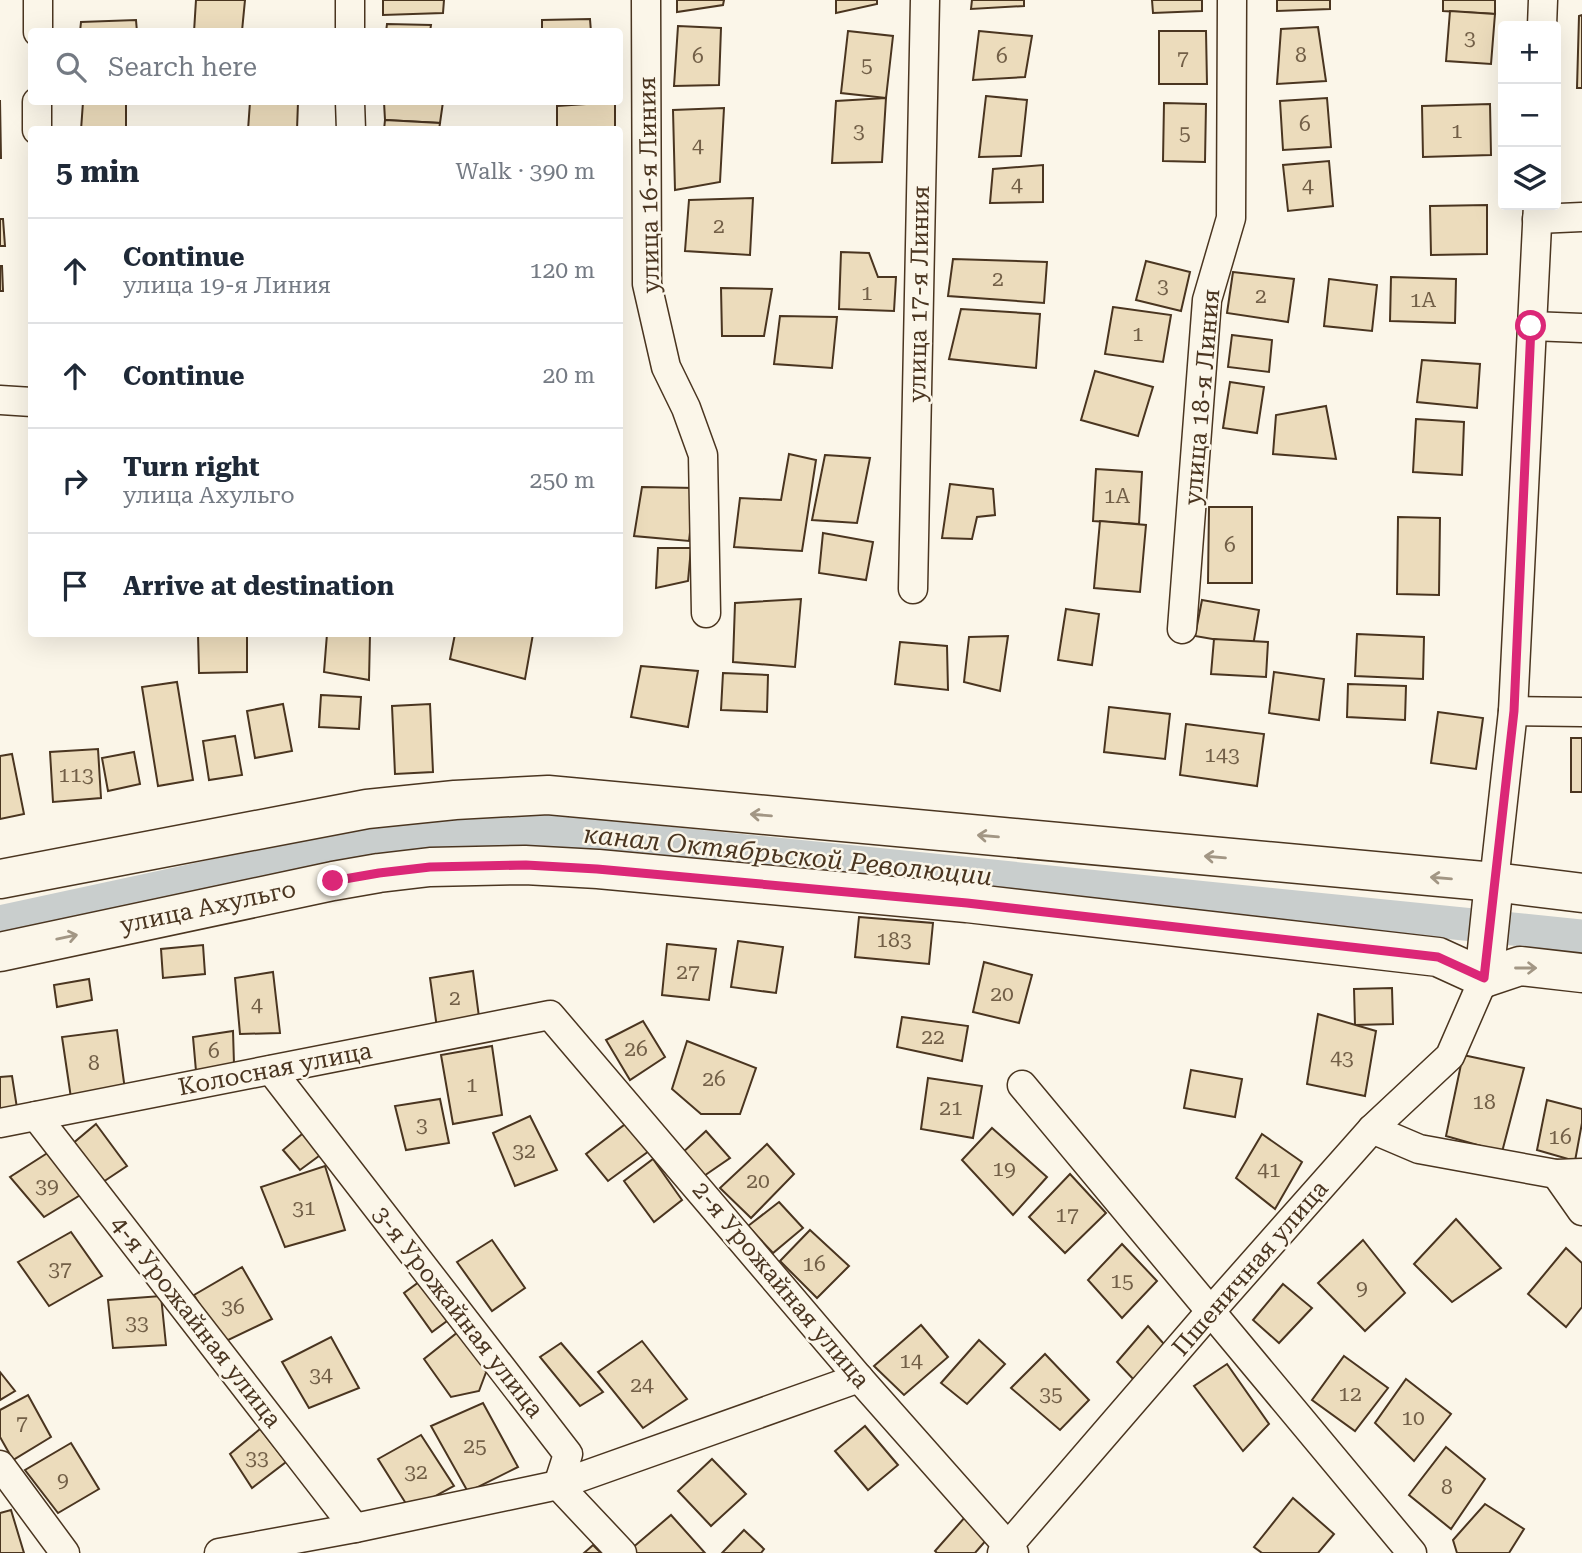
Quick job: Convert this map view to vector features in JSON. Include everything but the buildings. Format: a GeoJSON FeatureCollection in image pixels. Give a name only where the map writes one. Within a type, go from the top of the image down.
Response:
{"type":"FeatureCollection","features":[{"type":"Feature","properties":{"kind":"main road"},"geometry":{"type":"LineString","coordinates":[[0,879],[368,809],[455,800],[548,795],[1582,892]]}},
{"type":"Feature","properties":{"kind":"main road","name":"улица Ахульго"},"geometry":{"type":"LineString","coordinates":[[0,951],[379,873],[430,867],[526,865],[597,869],[967,903],[1438,957],[1484,978]]}},
{"type":"Feature","properties":{"kind":"main road"},"geometry":{"type":"LineString","coordinates":[[1494,883],[1484,978],[1520,966],[1582,973]]}},
{"type":"Feature","properties":{"kind":"street"},"geometry":{"type":"LineString","coordinates":[[38,0],[38,28]]}},
{"type":"Feature","properties":{"kind":"street"},"geometry":{"type":"LineString","coordinates":[[350,0],[350,28]]}},
{"type":"Feature","properties":{"kind":"street","name":"улица 16-я Линия"},"geometry":{"type":"LineString","coordinates":[[646,0],[647,284],[666,367],[686,408],[703,455],[706,613]]}},
{"type":"Feature","properties":{"kind":"street","name":"улица 17-я Линия"},"geometry":{"type":"LineString","coordinates":[[913,589],[925,0]]}},
{"type":"Feature","properties":{"kind":"street","name":"улица 18-я Линия"},"geometry":{"type":"LineString","coordinates":[[1182,629],[1207,300],[1231,218],[1232,0]]}},
{"type":"Feature","properties":{"kind":"street"},"geometry":{"type":"LineString","coordinates":[[1542,21],[1543,0]]}},
{"type":"Feature","properties":{"kind":"street"},"geometry":{"type":"LineString","coordinates":[[37,105],[37,126]]}},
{"type":"Feature","properties":{"kind":"street"},"geometry":{"type":"LineString","coordinates":[[350,105],[351,126]]}},
{"type":"Feature","properties":{"kind":"street"},"geometry":{"type":"LineString","coordinates":[[1494,883],[1514,711],[1538,212],[1582,217]]}},
{"type":"Feature","properties":{"kind":"street"},"geometry":{"type":"LineString","coordinates":[[1531,326],[1582,328]]}},
{"type":"Feature","properties":{"kind":"street"},"geometry":{"type":"LineString","coordinates":[[0,400],[28,402]]}},
{"type":"Feature","properties":{"kind":"street"},"geometry":{"type":"LineString","coordinates":[[1514,711],[1582,712]]}},
{"type":"Feature","properties":{"kind":"street","name":"Пшеничная улица"},"geometry":{"type":"LineString","coordinates":[[1008,1551],[1210,1312],[1373,1129],[1450,1056],[1484,978]]}},
{"type":"Feature","properties":{"kind":"street","name":"Колосная улица"},"geometry":{"type":"LineString","coordinates":[[0,1123],[550,1014]]}},
{"type":"Feature","properties":{"kind":"street","name":"2-я Урожайная улица"},"geometry":{"type":"LineString","coordinates":[[550,1014],[1008,1551]]}},
{"type":"Feature","properties":{"kind":"street","name":"3-я Урожайная улица"},"geometry":{"type":"LineString","coordinates":[[271,1070],[568,1454],[558,1485]]}},
{"type":"Feature","properties":{"kind":"street"},"geometry":{"type":"LineString","coordinates":[[1022,1084],[1412,1553]]}},
{"type":"Feature","properties":{"kind":"street","name":"4-я Урожайная улица"},"geometry":{"type":"LineString","coordinates":[[36,1116],[355,1528]]}},
{"type":"Feature","properties":{"kind":"street"},"geometry":{"type":"LineString","coordinates":[[1373,1129],[1419,1149],[1569,1174],[1582,1211]]}},
{"type":"Feature","properties":{"kind":"street"},"geometry":{"type":"LineString","coordinates":[[219,1553],[355,1528],[558,1485],[859,1378]]}},
{"type":"Feature","properties":{"kind":"street"},"geometry":{"type":"LineString","coordinates":[[0,1465],[65,1553]]}},
{"type":"Feature","properties":{"kind":"street"},"geometry":{"type":"LineString","coordinates":[[558,1485],[622,1553]]}},
{"type":"Feature","properties":{"kind":"waterway","name":"канал Октябрьской Революции"},"geometry":{"type":"LineString","coordinates":[[0,922],[323,852],[445,835],[549,831],[1582,936]]}},
{"type":"Feature","properties":{"kind":"route"},"geometry":{"type":"LineString","coordinates":[[333,881],[430,867],[526,865],[597,869],[967,903],[1438,957],[1484,978],[1514,711],[1531,326]]}}]}
